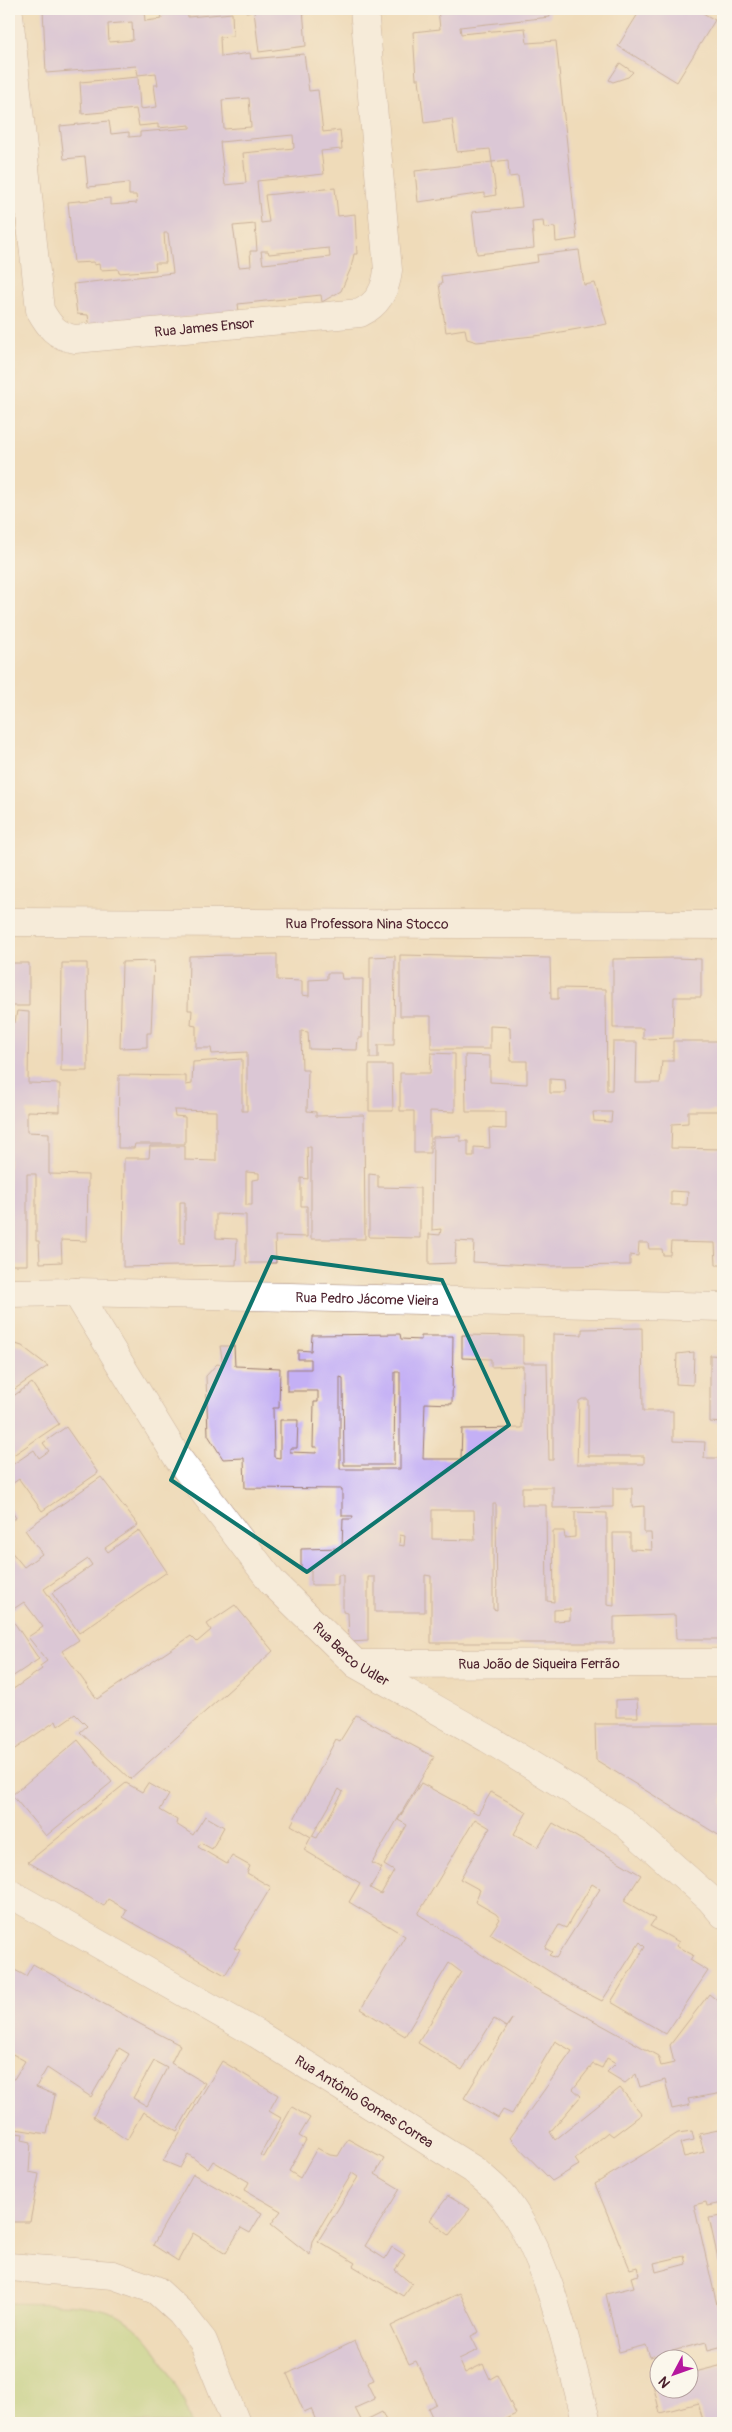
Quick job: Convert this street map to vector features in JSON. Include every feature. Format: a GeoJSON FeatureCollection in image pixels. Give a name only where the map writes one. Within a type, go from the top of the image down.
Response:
{"type":"FeatureCollection","features":[{"type":"Feature","properties":{"kind":"street","name":"Rua James Ensor"},"geometry":{"type":"LineString","coordinates":[[9,15],[40,310],[51,328],[57,333],[64,337],[75,339],[360,313],[372,306],[385,289],[388,270],[364,9]]}},
{"type":"Feature","properties":{"kind":"street","name":"Rua Professora Nina Stocco"},"geometry":{"type":"LineString","coordinates":[[9,922],[723,925]]}},
{"type":"Feature","properties":{"kind":"street","name":"Rua Pedro Jácome Vieira"},"geometry":{"type":"LineString","coordinates":[[9,1293],[76,1292],[723,1306]]}},
{"type":"Feature","properties":{"kind":"street","name":"Rua Berco Udler"},"geometry":{"type":"LineString","coordinates":[[76,1292],[177,1457],[272,1582],[356,1664],[487,1738],[622,1821],[710,1899],[723,1914]]}},
{"type":"Feature","properties":{"kind":"street","name":"Rua João de Siqueira Ferrão"},"geometry":{"type":"LineString","coordinates":[[356,1664],[723,1663]]}},
{"type":"Feature","properties":{"kind":"street","name":"Rua Antônio Gomes Correa"},"geometry":{"type":"LineString","coordinates":[[9,1893],[257,2034],[480,2176],[504,2198],[515,2214],[544,2270],[587,2423]]}},
{"type":"Feature","properties":{"kind":"street"},"geometry":{"type":"LineString","coordinates":[[9,2268],[113,2275],[156,2290],[181,2313],[203,2341],[236,2423]]}},
{"type":"Feature","properties":{"kind":"highlighted area"},"geometry":{"type":"Polygon","coordinates":[[[272,1257],[442,1280],[509,1425],[307,1572],[171,1480],[272,1257]]]}},
{"type":"Feature","properties":{"kind":"green space"},"geometry":{"type":"Polygon","coordinates":[[[9,2303],[95,2307],[121,2317],[148,2341],[160,2357],[179,2391],[192,2423],[9,2423],[9,2303]]]}},
{"type":"Feature","properties":{"kind":"building"},"geometry":{"type":"Polygon","coordinates":[[[43,9],[144,9],[145,21],[162,19],[160,9],[187,9],[188,17],[232,13],[233,36],[220,37],[221,57],[250,53],[251,59],[304,54],[309,91],[318,90],[323,132],[340,130],[342,149],[321,151],[324,174],[257,181],[261,223],[269,222],[265,195],[335,188],[338,216],[355,214],[357,254],[354,254],[351,268],[341,291],[322,302],[321,295],[238,304],[239,311],[90,329],[88,315],[77,314],[73,284],[173,273],[168,233],[164,233],[166,263],[155,263],[156,270],[119,273],[118,269],[100,270],[99,264],[94,265],[94,262],[74,263],[68,202],[110,198],[110,205],[137,203],[136,195],[129,195],[129,183],[88,187],[85,157],[64,159],[60,126],[109,121],[111,134],[129,132],[129,137],[140,136],[140,132],[190,128],[190,125],[158,128],[158,124],[139,126],[136,109],[82,114],[80,82],[138,77],[140,109],[157,107],[154,85],[158,85],[156,73],[138,75],[136,66],[46,73],[43,9]],[[132,22],[108,24],[109,42],[133,40],[132,22]],[[249,98],[222,100],[224,129],[251,127],[249,98]],[[293,135],[220,142],[225,185],[246,183],[243,153],[294,148],[293,135]],[[255,224],[233,226],[239,267],[251,266],[250,251],[257,251],[255,224]],[[329,248],[269,254],[268,251],[261,251],[263,264],[330,257],[329,248]]]}},
{"type":"Feature","properties":{"kind":"building"},"geometry":{"type":"Polygon","coordinates":[[[246,9],[303,9],[306,46],[259,52],[254,11],[246,12],[246,9]]]}},
{"type":"Feature","properties":{"kind":"building"},"geometry":{"type":"Polygon","coordinates":[[[438,9],[549,9],[550,17],[460,27],[461,34],[525,28],[527,43],[556,41],[577,239],[556,242],[555,227],[544,228],[543,221],[532,222],[534,248],[477,254],[472,212],[522,207],[518,176],[509,177],[508,160],[492,162],[490,149],[457,152],[452,119],[424,123],[419,79],[416,79],[413,32],[440,29],[438,9]]]}},
{"type":"Feature","properties":{"kind":"building"},"geometry":{"type":"Polygon","coordinates":[[[641,9],[696,9],[715,20],[677,82],[618,46],[641,9]]]}},
{"type":"Feature","properties":{"kind":"building"},"geometry":{"type":"Polygon","coordinates":[[[620,63],[633,72],[628,77],[613,82],[609,80],[620,63]]]}},
{"type":"Feature","properties":{"kind":"building"},"geometry":{"type":"Polygon","coordinates":[[[492,162],[496,195],[485,197],[485,193],[418,202],[415,171],[492,162]]]}},
{"type":"Feature","properties":{"kind":"building"},"geometry":{"type":"Polygon","coordinates":[[[579,250],[584,285],[595,283],[607,324],[543,335],[477,342],[467,339],[465,329],[446,332],[439,284],[442,284],[441,276],[538,262],[537,255],[579,250]]]}},
{"type":"Feature","properties":{"kind":"building"},"geometry":{"type":"Polygon","coordinates":[[[277,954],[277,980],[302,981],[302,995],[309,996],[309,980],[327,979],[327,973],[341,973],[342,979],[363,979],[362,1038],[358,1038],[357,1050],[309,1049],[308,1032],[301,1031],[302,1070],[308,1070],[307,1111],[316,1112],[316,1116],[364,1115],[365,1239],[311,1239],[311,1147],[307,1147],[308,1179],[301,1178],[301,1206],[307,1206],[307,1237],[275,1236],[276,1263],[246,1263],[246,1215],[216,1214],[216,1238],[237,1239],[236,1265],[123,1267],[124,1158],[149,1158],[150,1146],[185,1146],[185,1160],[216,1161],[216,1111],[174,1110],[175,1116],[185,1117],[185,1144],[135,1144],[134,1148],[118,1148],[119,1075],[186,1076],[186,1085],[192,1084],[193,1062],[242,1059],[242,1111],[247,1111],[247,1052],[212,1054],[211,1048],[196,1048],[196,1026],[191,1025],[192,1010],[188,1010],[189,956],[277,954]],[[246,1172],[246,1205],[252,1205],[252,1180],[259,1179],[259,1173],[246,1172]],[[180,1202],[180,1243],[185,1243],[185,1202],[180,1202]]]}},
{"type":"Feature","properties":{"kind":"building"},"geometry":{"type":"Polygon","coordinates":[[[400,955],[550,958],[551,999],[558,999],[558,988],[606,989],[607,1090],[612,1090],[613,1042],[637,1042],[636,1083],[660,1083],[662,1061],[673,1061],[673,1041],[723,1041],[723,1111],[688,1111],[688,1123],[672,1124],[671,1148],[721,1149],[723,1265],[716,1265],[715,1243],[671,1242],[670,1255],[663,1255],[662,1249],[649,1249],[648,1243],[639,1243],[638,1256],[630,1255],[630,1265],[550,1266],[473,1262],[474,1242],[456,1241],[455,1263],[429,1264],[429,1234],[440,1235],[441,1229],[432,1230],[433,1137],[460,1136],[460,1141],[468,1141],[468,1156],[474,1156],[474,1147],[490,1148],[489,1128],[506,1129],[506,1112],[466,1112],[465,1055],[490,1056],[490,1082],[527,1084],[527,1061],[511,1061],[510,1027],[490,1026],[490,1049],[431,1049],[431,1016],[400,1016],[400,955]],[[550,1079],[550,1093],[566,1093],[565,1080],[550,1079]],[[593,1112],[594,1121],[611,1122],[612,1112],[593,1112]],[[671,1191],[671,1205],[687,1205],[688,1192],[671,1191]]]}},
{"type":"Feature","properties":{"kind":"building"},"geometry":{"type":"Polygon","coordinates":[[[395,956],[394,1045],[378,1045],[378,1058],[370,1058],[370,957],[395,956]]]}},
{"type":"Feature","properties":{"kind":"building"},"geometry":{"type":"Polygon","coordinates":[[[613,959],[701,959],[701,997],[674,997],[673,1038],[643,1039],[643,1028],[613,1028],[613,959]]]}},
{"type":"Feature","properties":{"kind":"building"},"geometry":{"type":"Polygon","coordinates":[[[154,961],[151,1033],[147,1033],[147,1047],[120,1048],[122,962],[154,961]]]}},
{"type":"Feature","properties":{"kind":"building"},"geometry":{"type":"Polygon","coordinates":[[[9,963],[29,963],[29,1006],[9,1006],[9,963]]]}},
{"type":"Feature","properties":{"kind":"building"},"geometry":{"type":"Polygon","coordinates":[[[62,963],[87,963],[88,1071],[61,1071],[62,963]]]}},
{"type":"Feature","properties":{"kind":"building"},"geometry":{"type":"Polygon","coordinates":[[[17,1011],[29,1012],[28,1083],[60,1084],[60,1112],[27,1111],[27,1132],[49,1133],[49,1174],[88,1175],[87,1241],[61,1240],[62,1262],[40,1263],[39,1241],[36,1241],[36,1174],[27,1174],[27,1265],[9,1265],[9,1022],[15,1022],[17,1011]]]}},
{"type":"Feature","properties":{"kind":"building"},"geometry":{"type":"Polygon","coordinates":[[[431,1053],[455,1054],[455,1112],[430,1111],[430,1153],[414,1153],[414,1111],[400,1111],[400,1073],[430,1073],[431,1053]]]}},
{"type":"Feature","properties":{"kind":"building"},"geometry":{"type":"Polygon","coordinates":[[[369,1065],[392,1065],[393,1111],[369,1111],[369,1065]]]}},
{"type":"Feature","properties":{"kind":"building"},"geometry":{"type":"Polygon","coordinates":[[[369,1174],[378,1175],[378,1187],[420,1188],[420,1238],[369,1237],[369,1174]]]}},
{"type":"Feature","properties":{"kind":"building"},"geometry":{"type":"Polygon","coordinates":[[[642,1328],[643,1411],[673,1411],[673,1441],[705,1442],[704,1458],[723,1458],[723,1639],[676,1639],[675,1615],[614,1617],[614,1643],[431,1643],[431,1576],[425,1575],[425,1612],[375,1612],[375,1577],[368,1577],[368,1641],[349,1642],[348,1613],[343,1612],[343,1575],[338,1575],[338,1585],[311,1585],[311,1571],[301,1571],[301,1549],[342,1548],[343,1519],[352,1519],[353,1516],[342,1516],[342,1489],[245,1488],[244,1458],[223,1459],[208,1435],[206,1376],[217,1364],[223,1365],[220,1346],[234,1346],[235,1366],[280,1368],[279,1408],[273,1408],[274,1457],[280,1458],[280,1420],[298,1420],[297,1448],[290,1448],[290,1452],[316,1453],[317,1447],[313,1447],[314,1402],[318,1402],[318,1391],[287,1391],[287,1369],[311,1369],[311,1359],[298,1359],[298,1350],[311,1351],[312,1335],[400,1334],[401,1339],[421,1340],[421,1336],[453,1336],[452,1404],[425,1403],[423,1459],[461,1459],[462,1429],[522,1428],[523,1366],[491,1367],[491,1359],[462,1358],[462,1335],[523,1336],[523,1363],[547,1363],[549,1460],[553,1460],[553,1334],[582,1335],[582,1329],[642,1328]],[[395,1372],[394,1465],[344,1465],[343,1378],[340,1377],[340,1469],[400,1469],[400,1372],[395,1372]],[[582,1399],[579,1401],[577,1464],[644,1464],[644,1456],[588,1456],[588,1399],[582,1399]],[[522,1487],[522,1505],[546,1505],[547,1601],[554,1602],[553,1531],[564,1531],[565,1538],[575,1537],[575,1512],[607,1513],[607,1605],[614,1606],[613,1533],[630,1533],[630,1549],[652,1550],[651,1533],[644,1533],[644,1506],[632,1507],[632,1488],[613,1488],[613,1507],[553,1508],[553,1487],[522,1487]],[[493,1504],[493,1609],[497,1610],[496,1504],[493,1504]],[[432,1510],[432,1539],[475,1540],[474,1510],[432,1510]],[[400,1535],[399,1545],[404,1546],[405,1536],[400,1535]],[[570,1609],[554,1610],[554,1621],[570,1620],[570,1609]]]}},
{"type":"Feature","properties":{"kind":"building"},"geometry":{"type":"Polygon","coordinates":[[[9,1342],[22,1346],[48,1366],[9,1393],[9,1342]]]}},
{"type":"Feature","properties":{"kind":"building"},"geometry":{"type":"Polygon","coordinates":[[[694,1352],[693,1385],[676,1384],[677,1354],[694,1352]]]}},
{"type":"Feature","properties":{"kind":"building"},"geometry":{"type":"Polygon","coordinates":[[[710,1355],[723,1356],[723,1423],[710,1422],[710,1355]]]}},
{"type":"Feature","properties":{"kind":"building"},"geometry":{"type":"Polygon","coordinates":[[[32,1383],[59,1424],[9,1458],[9,1399],[32,1383]]]}},
{"type":"Feature","properties":{"kind":"building"},"geometry":{"type":"Polygon","coordinates":[[[66,1427],[98,1473],[42,1511],[19,1479],[9,1486],[9,1467],[34,1450],[39,1458],[49,1451],[43,1443],[66,1427]]]}},
{"type":"Feature","properties":{"kind":"building"},"geometry":{"type":"Polygon","coordinates":[[[101,1477],[138,1525],[105,1548],[108,1552],[139,1530],[167,1572],[79,1633],[52,1593],[92,1565],[88,1559],[44,1589],[79,1640],[62,1651],[97,1699],[191,1636],[197,1642],[211,1630],[207,1624],[235,1605],[273,1651],[130,1779],[80,1732],[87,1726],[75,1714],[58,1726],[56,1721],[9,1753],[9,1692],[42,1669],[40,1666],[47,1661],[28,1637],[43,1627],[24,1602],[9,1612],[9,1549],[24,1567],[42,1554],[25,1530],[101,1477]]]}},
{"type":"Feature","properties":{"kind":"building"},"geometry":{"type":"Polygon","coordinates":[[[9,1507],[16,1518],[9,1522],[9,1507]]]}},
{"type":"Feature","properties":{"kind":"building"},"geometry":{"type":"Polygon","coordinates":[[[11,1618],[39,1659],[9,1679],[9,1620],[11,1618]]]}},
{"type":"Feature","properties":{"kind":"building"},"geometry":{"type":"Polygon","coordinates":[[[637,1699],[638,1717],[616,1717],[616,1700],[637,1699]]]}},
{"type":"Feature","properties":{"kind":"building"},"geometry":{"type":"Polygon","coordinates":[[[356,1715],[434,1757],[372,1863],[382,1868],[370,1888],[381,1894],[394,1871],[384,1865],[407,1825],[398,1820],[421,1783],[478,1814],[491,1792],[527,1812],[514,1834],[538,1847],[553,1823],[641,1875],[624,1901],[655,1919],[650,1926],[679,1942],[676,1946],[693,1955],[690,1960],[708,1971],[666,2034],[611,2002],[645,1947],[640,1942],[602,2001],[571,1985],[490,1934],[500,1919],[496,1914],[475,1902],[480,1890],[460,1879],[490,1828],[475,1819],[418,1914],[531,1986],[658,2056],[661,2066],[674,2063],[670,2045],[709,1994],[723,2005],[723,2093],[688,2099],[690,2105],[672,2109],[665,2080],[640,2087],[636,2074],[625,2083],[607,2072],[616,2063],[607,2058],[602,2068],[593,2064],[573,2089],[581,2096],[550,2132],[555,2140],[620,2088],[642,2114],[613,2136],[608,2132],[575,2159],[579,2165],[552,2181],[510,2138],[572,2051],[555,2041],[512,2114],[503,2110],[498,2118],[464,2098],[512,2019],[506,2027],[494,2019],[462,2070],[418,2043],[461,1972],[449,1963],[405,2036],[361,2009],[405,1936],[349,1902],[360,1883],[304,1850],[311,1837],[291,1825],[336,1739],[340,1741],[356,1715]],[[339,1789],[312,1836],[317,1838],[343,1792],[339,1789]],[[592,1884],[566,1928],[559,1925],[545,1948],[552,1952],[549,1955],[556,1958],[600,1889],[592,1884]]]}},
{"type":"Feature","properties":{"kind":"building"},"geometry":{"type":"Polygon","coordinates":[[[595,1724],[722,1724],[723,1835],[720,1836],[596,1760],[595,1724]]]}},
{"type":"Feature","properties":{"kind":"building"},"geometry":{"type":"Polygon","coordinates":[[[78,1740],[112,1782],[46,1836],[12,1795],[78,1740]]]}},
{"type":"Feature","properties":{"kind":"building"},"geometry":{"type":"Polygon","coordinates":[[[126,1783],[142,1792],[148,1783],[169,1795],[160,1810],[177,1820],[176,1824],[193,1835],[205,1816],[224,1827],[212,1849],[201,1843],[198,1847],[227,1864],[232,1856],[250,1866],[247,1873],[271,1887],[234,1948],[240,1950],[225,1975],[123,1917],[127,1910],[108,1899],[104,1906],[28,1862],[126,1783]]]}},
{"type":"Feature","properties":{"kind":"building"},"geometry":{"type":"Polygon","coordinates":[[[33,1964],[180,2045],[171,2063],[205,2083],[177,2131],[143,2112],[127,2140],[93,2117],[129,2054],[119,2048],[91,2097],[47,2068],[36,2087],[55,2095],[47,2134],[9,2128],[9,2078],[14,2079],[25,2061],[9,2052],[9,1967],[26,1976],[33,1964]],[[154,2061],[133,2098],[147,2106],[167,2068],[154,2061]]]}},
{"type":"Feature","properties":{"kind":"building"},"geometry":{"type":"Polygon","coordinates":[[[222,2061],[278,2095],[269,2111],[281,2118],[260,2155],[264,2157],[292,2107],[310,2118],[299,2136],[306,2140],[289,2171],[300,2178],[317,2148],[330,2155],[338,2156],[348,2139],[384,2159],[375,2174],[400,2189],[365,2246],[385,2259],[392,2247],[405,2255],[395,2270],[412,2284],[403,2296],[353,2266],[355,2263],[318,2241],[358,2177],[352,2173],[312,2241],[310,2255],[271,2224],[281,2211],[245,2190],[249,2182],[213,2161],[208,2169],[188,2154],[180,2168],[163,2161],[222,2061]]]}},
{"type":"Feature","properties":{"kind":"building"},"geometry":{"type":"Polygon","coordinates":[[[723,2129],[723,2203],[707,2206],[706,2202],[694,2205],[723,2331],[723,2346],[708,2350],[706,2342],[676,2350],[650,2350],[650,2357],[646,2345],[619,2352],[606,2294],[634,2287],[631,2277],[639,2275],[637,2267],[630,2269],[595,2184],[678,2133],[692,2131],[694,2140],[680,2143],[684,2157],[704,2152],[699,2134],[723,2129]],[[684,2256],[654,2263],[656,2272],[686,2264],[684,2256]]]}},
{"type":"Feature","properties":{"kind":"building"},"geometry":{"type":"Polygon","coordinates":[[[9,2132],[23,2134],[22,2140],[31,2142],[29,2172],[39,2174],[30,2222],[9,2222],[9,2132]]]}},
{"type":"Feature","properties":{"kind":"building"},"geometry":{"type":"Polygon","coordinates":[[[193,2174],[262,2213],[250,2233],[241,2228],[226,2253],[193,2233],[178,2261],[153,2245],[193,2174]]]}},
{"type":"Feature","properties":{"kind":"building"},"geometry":{"type":"Polygon","coordinates":[[[448,2196],[470,2209],[449,2235],[430,2220],[448,2196]]]}},
{"type":"Feature","properties":{"kind":"building"},"geometry":{"type":"Polygon","coordinates":[[[723,2216],[723,2281],[709,2218],[723,2216]]]}},
{"type":"Feature","properties":{"kind":"building"},"geometry":{"type":"Polygon","coordinates":[[[460,2293],[479,2332],[471,2336],[478,2350],[459,2359],[465,2373],[483,2364],[490,2379],[497,2375],[516,2414],[497,2423],[435,2423],[428,2408],[436,2404],[416,2361],[409,2364],[391,2326],[460,2293]]]}},
{"type":"Feature","properties":{"kind":"building"},"geometry":{"type":"Polygon","coordinates":[[[355,2341],[374,2380],[367,2383],[375,2399],[355,2408],[362,2422],[382,2412],[387,2423],[317,2423],[311,2409],[304,2412],[287,2374],[355,2341]]]}},
{"type":"Feature","properties":{"kind":"building"},"geometry":{"type":"Polygon","coordinates":[[[723,2365],[723,2423],[704,2423],[698,2403],[660,2413],[657,2400],[700,2400],[700,2371],[723,2365]]]}}]}
